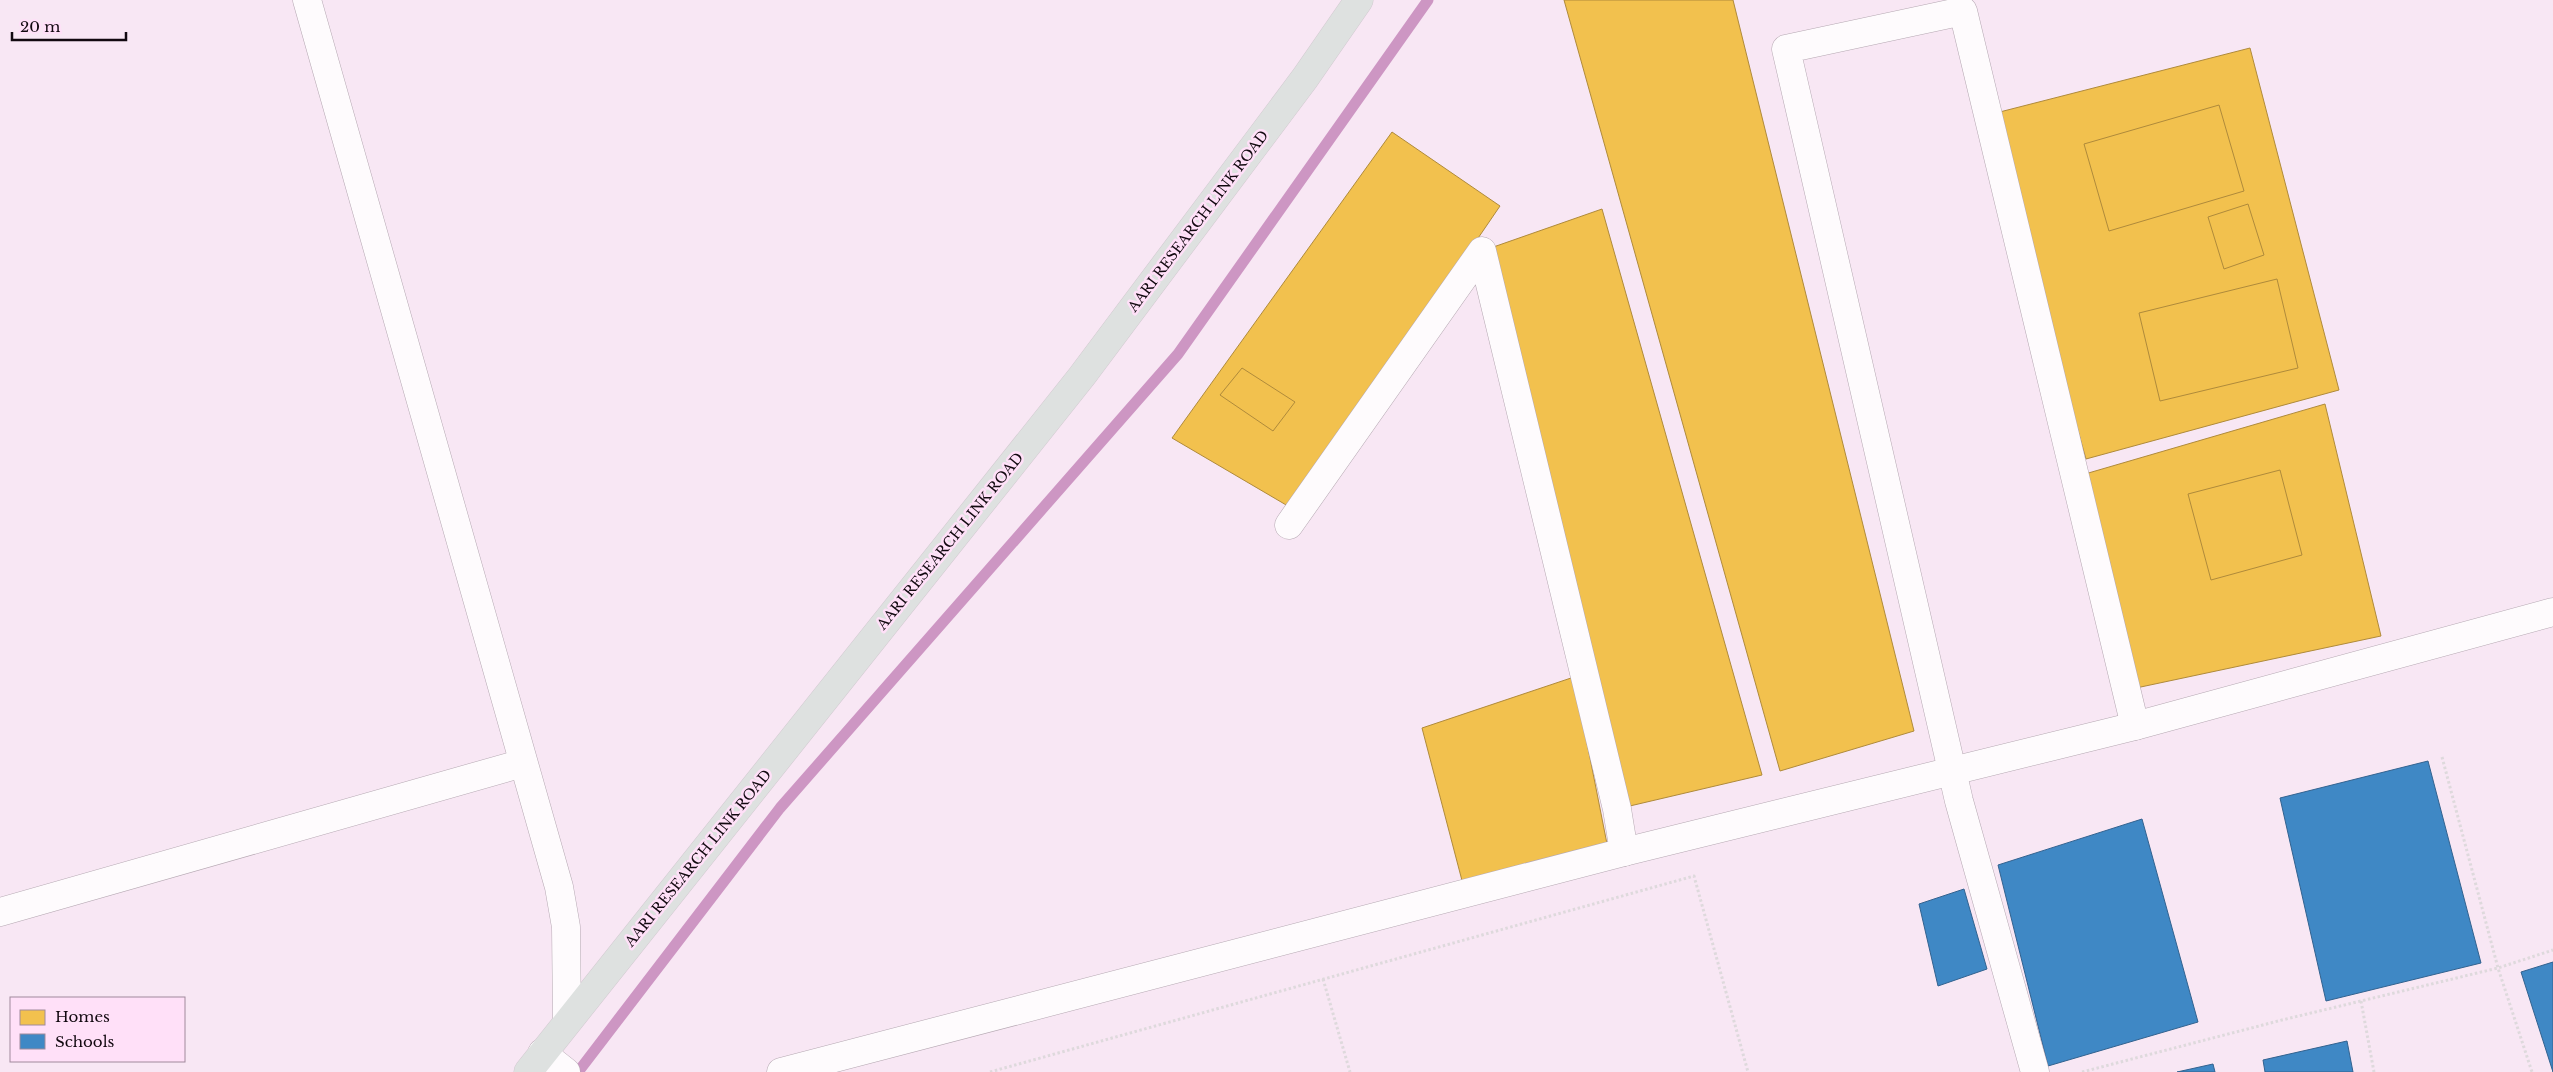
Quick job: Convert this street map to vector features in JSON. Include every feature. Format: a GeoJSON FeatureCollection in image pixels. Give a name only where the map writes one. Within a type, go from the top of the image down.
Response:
{"type":"FeatureCollection","features":[{"type":"Feature","properties":{"kind":"main road","name":"AARI RESEARCH LINK ROAD"},"geometry":{"type":"LineString","coordinates":[[549,1066],[567,1021],[1082,376],[1304,78],[1359,0]]}},
{"type":"Feature","properties":{"kind":"street"},"geometry":{"type":"LineString","coordinates":[[307,0],[559,887],[567,936],[567,1021]]}},
{"type":"Feature","properties":{"kind":"street"},"geometry":{"type":"LineString","coordinates":[[2035,1072],[1952,772],[1786,49],[1963,11],[2136,726]]}},
{"type":"Feature","properties":{"kind":"street"},"geometry":{"type":"LineString","coordinates":[[1289,525],[1482,251],[1615,799],[1624,852]]}},
{"type":"Feature","properties":{"kind":"street"},"geometry":{"type":"LineString","coordinates":[[781,1072],[1624,852],[2136,726],[2553,612]]}},
{"type":"Feature","properties":{"kind":"street"},"geometry":{"type":"LineString","coordinates":[[0,912],[523,763]]}},
{"type":"Feature","properties":{"kind":"path"},"geometry":{"type":"LineString","coordinates":[[2442,757],[2498,968],[2532,1072]]}},
{"type":"Feature","properties":{"kind":"path"},"geometry":{"type":"LineString","coordinates":[[990,1072],[1694,876],[1748,1072]]}},
{"type":"Feature","properties":{"kind":"path"},"geometry":{"type":"LineString","coordinates":[[2082,1072],[2498,968],[2553,950]]}},
{"type":"Feature","properties":{"kind":"path"},"geometry":{"type":"LineString","coordinates":[[1323,980],[1350,1072]]}},
{"type":"Feature","properties":{"kind":"path"},"geometry":{"type":"LineString","coordinates":[[2360,1001],[2374,1072]]}},
{"type":"Feature","properties":{"kind":"building: Homes"},"geometry":{"type":"Polygon","coordinates":[[[1564,0],[1733,0],[1914,731],[1780,771],[1564,0]]]}},
{"type":"Feature","properties":{"kind":"building: Homes"},"geometry":{"type":"Polygon","coordinates":[[[2250,48],[2339,390],[2086,459],[1988,115],[2250,48]]]}},
{"type":"Feature","properties":{"kind":"building: Homes"},"geometry":{"type":"Polygon","coordinates":[[[2219,105],[2244,191],[2109,231],[2084,144],[2219,105]]]}},
{"type":"Feature","properties":{"kind":"building: Homes"},"geometry":{"type":"Polygon","coordinates":[[[1392,132],[1500,206],[1293,509],[1172,438],[1392,132]]]}},
{"type":"Feature","properties":{"kind":"building: Homes"},"geometry":{"type":"Polygon","coordinates":[[[2248,204],[2264,255],[2224,269],[2208,217],[2248,204]]]}},
{"type":"Feature","properties":{"kind":"building: Homes"},"geometry":{"type":"Polygon","coordinates":[[[1602,209],[1762,775],[1617,809],[1482,251],[1602,209]]]}},
{"type":"Feature","properties":{"kind":"building: Homes"},"geometry":{"type":"Polygon","coordinates":[[[2277,279],[2298,368],[2160,401],[2139,313],[2277,279]]]}},
{"type":"Feature","properties":{"kind":"building: Homes"},"geometry":{"type":"Polygon","coordinates":[[[1242,368],[1295,402],[1273,431],[1220,395],[1242,368]]]}},
{"type":"Feature","properties":{"kind":"building: Homes"},"geometry":{"type":"Polygon","coordinates":[[[2325,404],[2381,636],[2136,688],[2085,474],[2325,404]]]}},
{"type":"Feature","properties":{"kind":"building: Homes"},"geometry":{"type":"Polygon","coordinates":[[[2280,470],[2302,555],[2211,580],[2188,494],[2280,470]]]}},
{"type":"Feature","properties":{"kind":"building: Homes"},"geometry":{"type":"Polygon","coordinates":[[[1574,677],[1609,854],[1465,892],[1422,728],[1574,677]]]}},
{"type":"Feature","properties":{"kind":"building: Schools"},"geometry":{"type":"Polygon","coordinates":[[[2428,761],[2481,963],[2326,1001],[2280,798],[2428,761]]]}},
{"type":"Feature","properties":{"kind":"building: Schools"},"geometry":{"type":"Polygon","coordinates":[[[2142,819],[2198,1022],[2048,1066],[1998,865],[2142,819]]]}},
{"type":"Feature","properties":{"kind":"building: Schools"},"geometry":{"type":"Polygon","coordinates":[[[1964,889],[1987,969],[1938,986],[1919,904],[1964,889]]]}},
{"type":"Feature","properties":{"kind":"building: Schools"},"geometry":{"type":"Polygon","coordinates":[[[2553,962],[2553,1072],[2521,972],[2553,962]]]}},
{"type":"Feature","properties":{"kind":"building: Schools"},"geometry":{"type":"Polygon","coordinates":[[[2347,1041],[2353,1072],[2265,1072],[2263,1060],[2347,1041]]]}},
{"type":"Feature","properties":{"kind":"building: Schools"},"geometry":{"type":"Polygon","coordinates":[[[2213,1064],[2215,1072],[2177,1072],[2213,1064]]]}},
{"type":"Feature","properties":{"kind":"waterway"},"geometry":{"type":"LineString","coordinates":[[578,1072],[780,808],[1178,354],[1428,0]]}}]}
